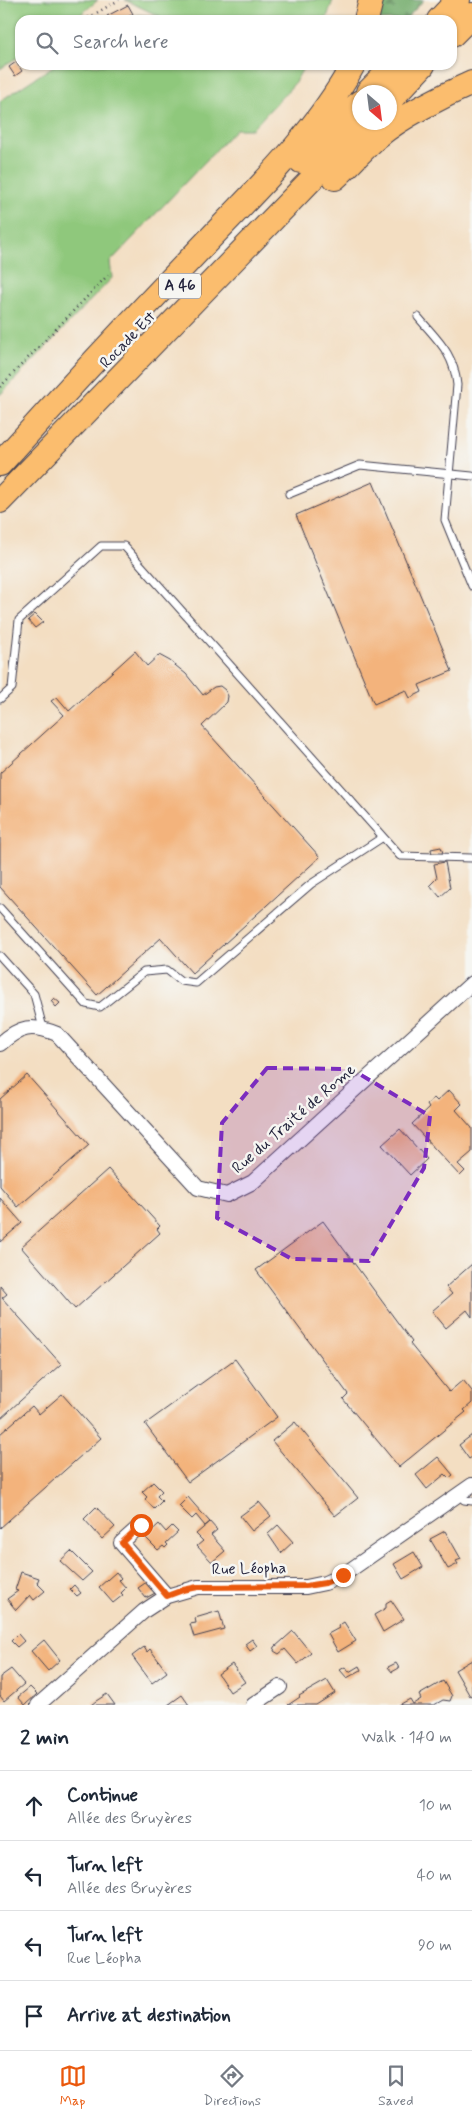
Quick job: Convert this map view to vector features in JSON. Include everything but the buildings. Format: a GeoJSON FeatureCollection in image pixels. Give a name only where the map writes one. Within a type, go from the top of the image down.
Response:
{"type":"FeatureCollection","features":[{"type":"Feature","properties":{"kind":"highway"},"geometry":{"type":"LineString","coordinates":[[367,15],[371,0]]}},
{"type":"Feature","properties":{"kind":"highway"},"geometry":{"type":"LineString","coordinates":[[444,15],[458,0]]}},
{"type":"Feature","properties":{"kind":"highway"},"geometry":{"type":"LineString","coordinates":[[457,30],[472,14]]}},
{"type":"Feature","properties":{"kind":"highway"},"geometry":{"type":"LineString","coordinates":[[0,464],[89,365],[305,136],[350,70]]}},
{"type":"Feature","properties":{"kind":"highway"},"geometry":{"type":"LineString","coordinates":[[375,85],[390,70]]}},
{"type":"Feature","properties":{"kind":"highway"},"geometry":{"type":"LineString","coordinates":[[397,93],[418,70]]}},
{"type":"Feature","properties":{"kind":"highway"},"geometry":{"type":"LineString","coordinates":[[230,264],[260,250],[378,136],[420,109],[472,83]]}},
{"type":"Feature","properties":{"kind":"highway","name":"Rocade Est"},"geometry":{"type":"LineString","coordinates":[[0,470],[352,110]]}},
{"type":"Feature","properties":{"kind":"highway","name":"A 46"},"geometry":{"type":"LineString","coordinates":[[230,264],[359,130]]}},
{"type":"Feature","properties":{"kind":"highway","name":"Rocade Est"},"geometry":{"type":"LineString","coordinates":[[0,501],[230,264]]}},
{"type":"Feature","properties":{"kind":"street","name":"Rue du Traité de Rome"},"geometry":{"type":"LineString","coordinates":[[43,1028],[57,1034],[198,1188],[227,1195],[253,1182],[472,983]]}},
{"type":"Feature","properties":{"kind":"street"},"geometry":{"type":"LineString","coordinates":[[0,1044],[12,1034],[27,1028],[43,1028]]}},
{"type":"Feature","properties":{"kind":"street","name":"Rue Léopha"},"geometry":{"type":"LineString","coordinates":[[38,1705],[144,1611],[167,1596],[198,1587],[306,1586],[325,1583],[343,1575],[466,1497],[472,1486]]}},
{"type":"Feature","properties":{"kind":"street"},"geometry":{"type":"LineString","coordinates":[[141,1525],[122,1543],[167,1596]]}},
{"type":"Feature","properties":{"kind":"street"},"geometry":{"type":"LineString","coordinates":[[253,1705],[280,1687]]}},
{"type":"Feature","properties":{"kind":"lane"},"geometry":{"type":"LineString","coordinates":[[418,317],[449,354],[455,367],[457,385],[445,520],[472,586]]}},
{"type":"Feature","properties":{"kind":"lane"},"geometry":{"type":"LineString","coordinates":[[289,494],[360,465],[472,476]]}},
{"type":"Feature","properties":{"kind":"lane"},"geometry":{"type":"LineString","coordinates":[[0,699],[12,688],[19,620],[101,546],[124,546],[400,856],[472,858]]}},
{"type":"Feature","properties":{"kind":"lane"},"geometry":{"type":"LineString","coordinates":[[0,908],[86,1004],[100,1007],[144,972],[167,970],[181,981],[196,983],[311,884],[383,837]]}},
{"type":"Feature","properties":{"kind":"lane"},"geometry":{"type":"LineString","coordinates":[[0,956],[34,994],[43,1028]]}},
{"type":"Feature","properties":{"kind":"path"},"geometry":{"type":"LineString","coordinates":[[93,15],[120,0]]}},
{"type":"Feature","properties":{"kind":"path"},"geometry":{"type":"LineString","coordinates":[[0,388],[109,274]]}},
{"type":"Feature","properties":{"kind":"highlighted area"},"geometry":{"type":"Polygon","coordinates":[[[267,1068],[351,1069],[430,1116],[424,1168],[369,1261],[292,1259],[217,1218],[222,1123],[267,1068]]]}},
{"type":"Feature","properties":{"kind":"green space"},"geometry":{"type":"Polygon","coordinates":[[[0,0],[98,0],[80,15],[15,15],[15,59],[0,69],[0,0]]]}},
{"type":"Feature","properties":{"kind":"green space"},"geometry":{"type":"Polygon","coordinates":[[[125,0],[333,0],[328,15],[157,15],[125,0]]]}},
{"type":"Feature","properties":{"kind":"green space"},"geometry":{"type":"Polygon","coordinates":[[[384,0],[424,0],[410,15],[380,15],[384,0]]]}},
{"type":"Feature","properties":{"kind":"green space"},"geometry":{"type":"Polygon","coordinates":[[[47,70],[302,70],[294,84],[252,129],[236,129],[110,262],[112,278],[0,395],[0,101],[47,70]]]}},
{"type":"Feature","properties":{"kind":"route"},"geometry":{"type":"LineString","coordinates":[[141,1525],[122,1543],[167,1596],[198,1587],[306,1586],[325,1583],[343,1575]]}}]}
